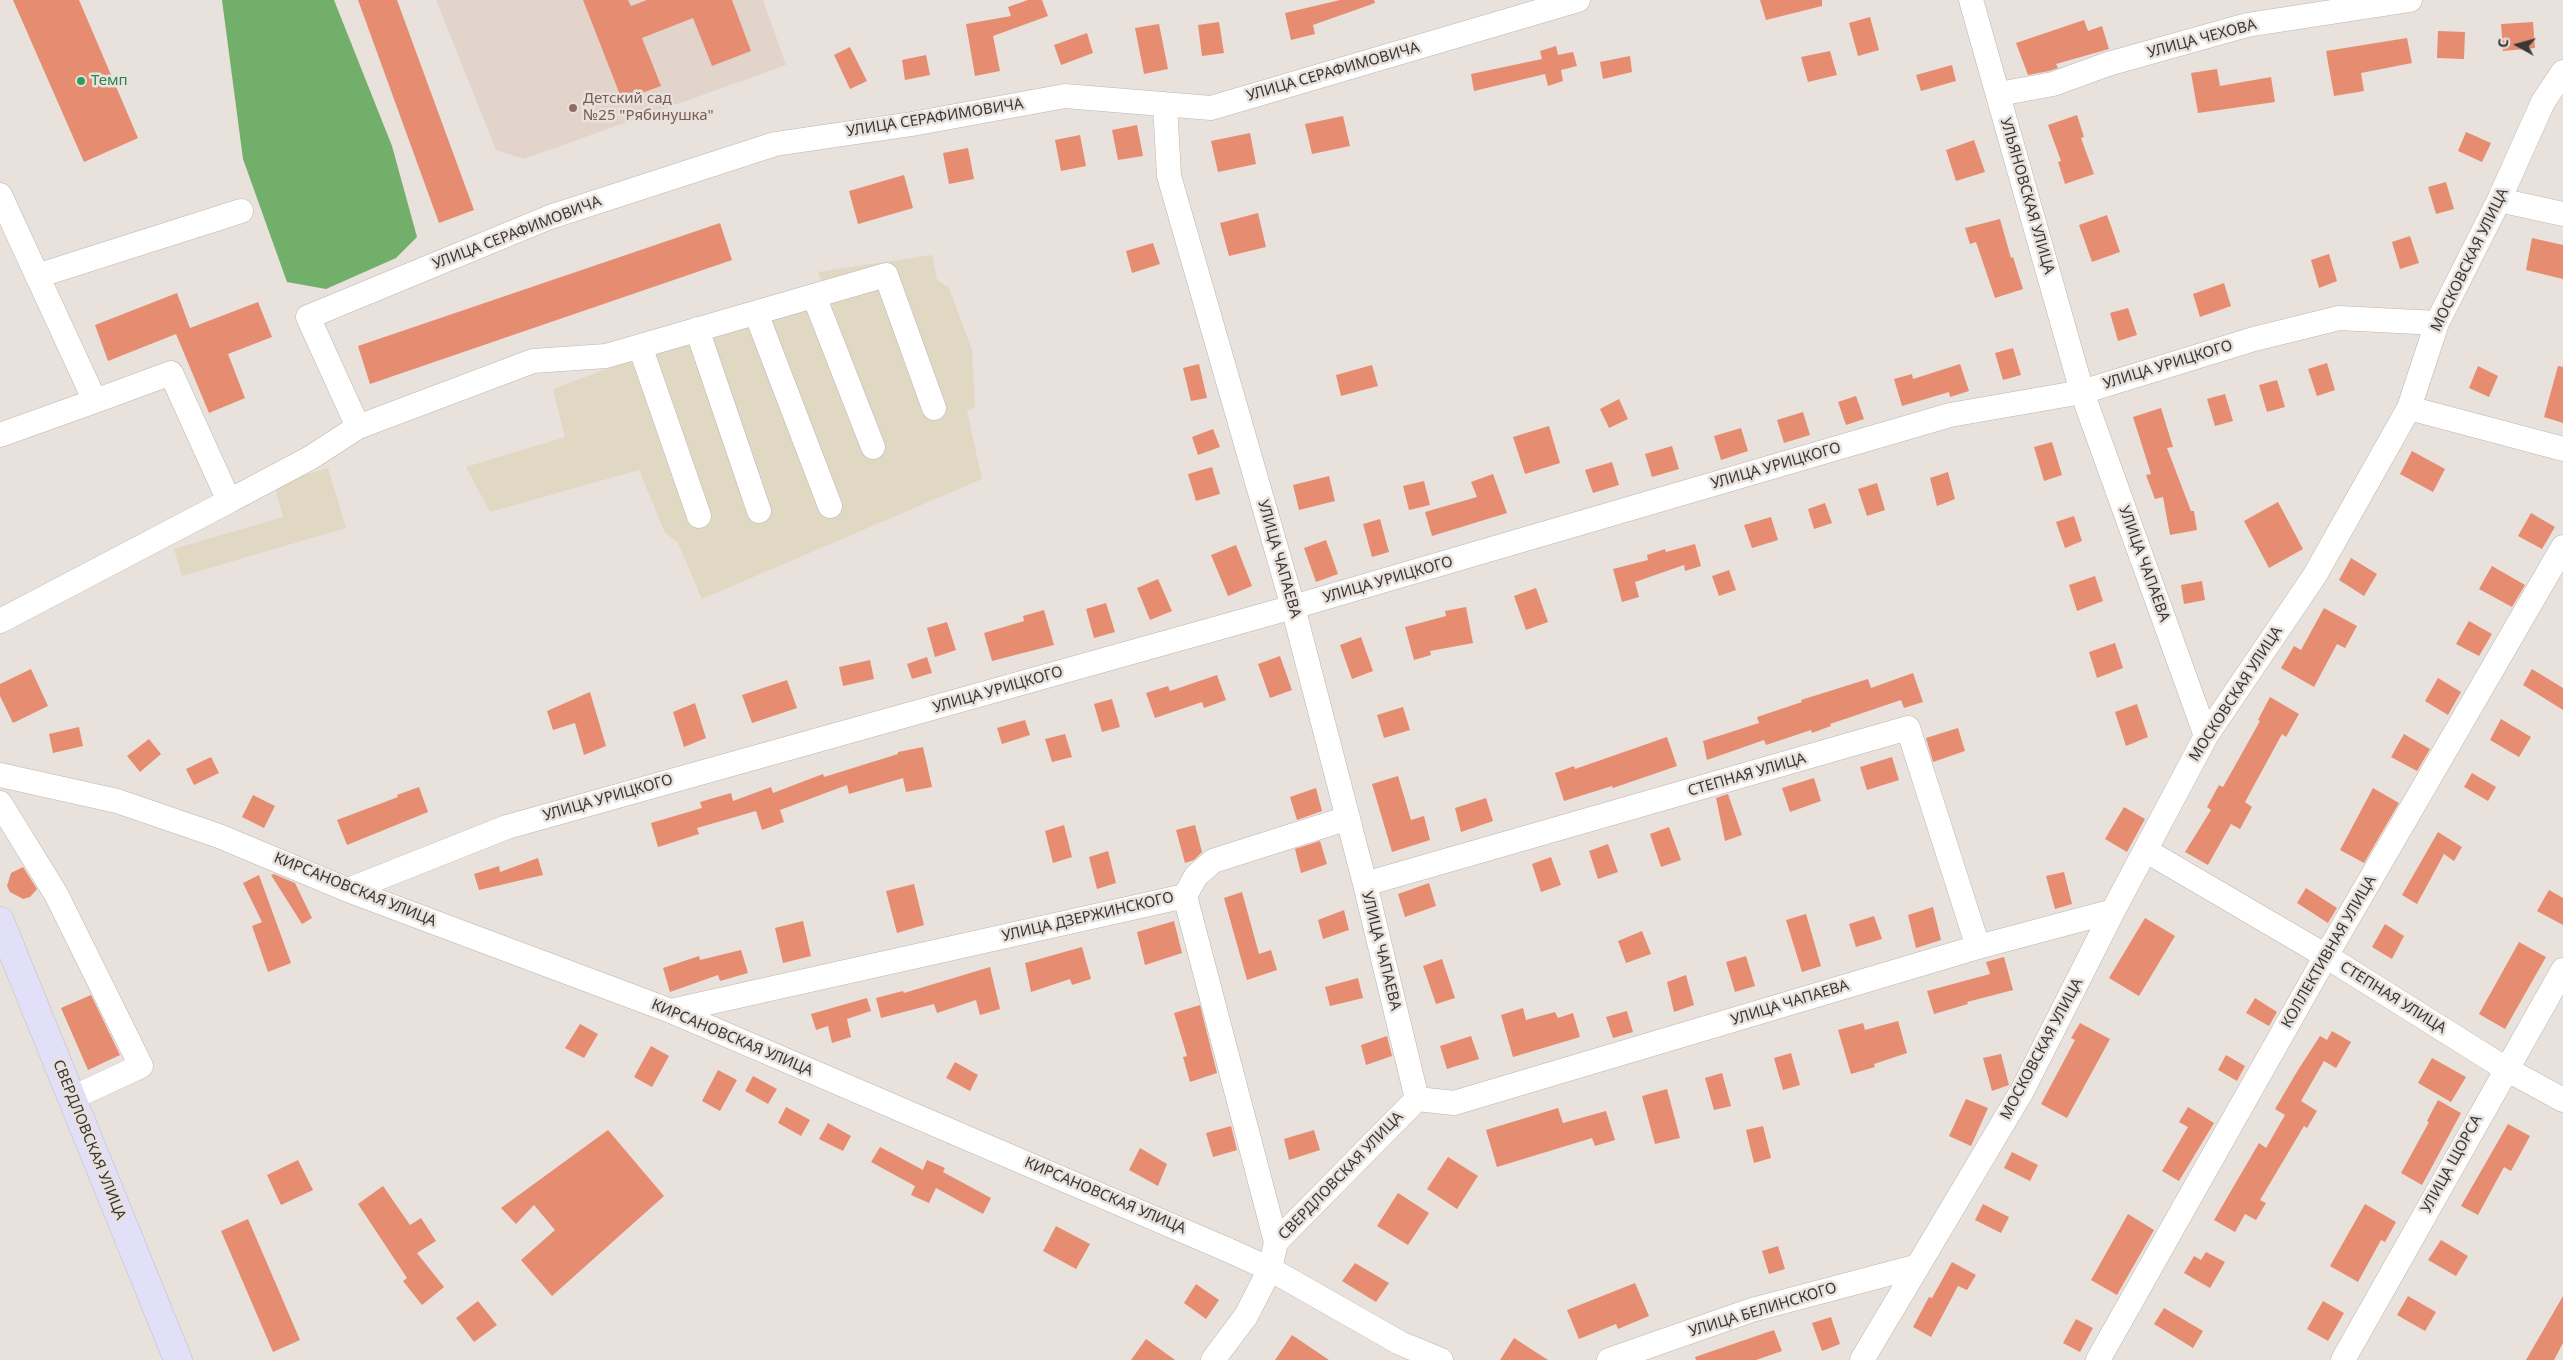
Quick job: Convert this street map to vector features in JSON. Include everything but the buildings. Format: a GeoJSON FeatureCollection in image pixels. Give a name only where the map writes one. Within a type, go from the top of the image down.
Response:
{"type":"FeatureCollection","features":[{"type":"Feature","properties":{"kind":"main road","name":"СВЕРДЛОВСКАЯ УЛИЦА"},"geometry":{"type":"LineString","coordinates":[[0,921],[178,1360]]}},
{"type":"Feature","properties":{"kind":"street","name":"УЛИЦА СЕРАФИМОВИЧА"},"geometry":{"type":"LineString","coordinates":[[358,427],[308,317],[550,217],[775,144],[912,124],[1065,96],[1211,108],[1528,7],[1578,0]]}},
{"type":"Feature","properties":{"kind":"street","name":"УЛЬЯНОВСКАЯ УЛИЦА"},"geometry":{"type":"LineString","coordinates":[[1971,0],[2082,392]]}},
{"type":"Feature","properties":{"kind":"street","name":"УЛИЦА ЧЕХОВА"},"geometry":{"type":"LineString","coordinates":[[1999,94],[2053,84],[2108,64],[2247,25],[2410,0]]}},
{"type":"Feature","properties":{"kind":"street","name":"МОСКОВСКАЯ УЛИЦА"},"geometry":{"type":"LineString","coordinates":[[1862,1360],[2022,1092],[2144,850],[2206,736],[2315,575],[2409,408],[2437,323],[2499,200],[2543,102],[2563,72]]}},
{"type":"Feature","properties":{"kind":"street","name":"УЛИЦА ЧАПАЕВА"},"geometry":{"type":"LineString","coordinates":[[1165,104],[1168,176],[1293,607],[1365,884],[1417,1099],[1454,1102],[1978,947],[2113,911]]}},
{"type":"Feature","properties":{"kind":"street"},"geometry":{"type":"LineString","coordinates":[[0,195],[95,401]]}},
{"type":"Feature","properties":{"kind":"street"},"geometry":{"type":"LineString","coordinates":[[2499,200],[2563,214]]}},
{"type":"Feature","properties":{"kind":"street"},"geometry":{"type":"LineString","coordinates":[[38,276],[241,211]]}},
{"type":"Feature","properties":{"kind":"street"},"geometry":{"type":"LineString","coordinates":[[0,621],[310,458],[358,427],[533,361],[606,356],[886,275],[934,408]]}},
{"type":"Feature","properties":{"kind":"street"},"geometry":{"type":"LineString","coordinates":[[814,296],[873,447]]}},
{"type":"Feature","properties":{"kind":"street"},"geometry":{"type":"LineString","coordinates":[[756,314],[830,506]]}},
{"type":"Feature","properties":{"kind":"street","name":"УЛИЦА УРИЦКОГО"},"geometry":{"type":"LineString","coordinates":[[348,890],[507,827],[1293,607],[1950,415],[2082,392],[2254,339],[2339,318],[2437,323]]}},
{"type":"Feature","properties":{"kind":"street"},"geometry":{"type":"LineString","coordinates":[[697,329],[760,511]]}},
{"type":"Feature","properties":{"kind":"street"},"geometry":{"type":"LineString","coordinates":[[640,346],[700,516]]}},
{"type":"Feature","properties":{"kind":"street"},"geometry":{"type":"LineString","coordinates":[[0,435],[171,373],[229,501]]}},
{"type":"Feature","properties":{"kind":"street","name":"УЛИЦА ЧАПАЕВА"},"geometry":{"type":"LineString","coordinates":[[2082,392],[2206,736]]}},
{"type":"Feature","properties":{"kind":"street"},"geometry":{"type":"LineString","coordinates":[[2409,408],[2563,449]]}},
{"type":"Feature","properties":{"kind":"street","name":"КОЛЛЕКТИВНАЯ УЛИЦА"},"geometry":{"type":"LineString","coordinates":[[2098,1360],[2326,956],[2563,546]]}},
{"type":"Feature","properties":{"kind":"street","name":"СТЕПНАЯ УЛИЦА"},"geometry":{"type":"LineString","coordinates":[[1365,884],[1908,728],[1978,947]]}},
{"type":"Feature","properties":{"kind":"street","name":"КИРСАНОВСКАЯ УЛИЦА"},"geometry":{"type":"LineString","coordinates":[[0,775],[117,801],[220,836],[348,890],[671,1011],[1270,1269],[1400,1343],[1440,1360]]}},
{"type":"Feature","properties":{"kind":"street"},"geometry":{"type":"LineString","coordinates":[[0,803],[56,894],[141,1066],[72,1098]]}},
{"type":"Feature","properties":{"kind":"street"},"geometry":{"type":"LineString","coordinates":[[1185,896],[1196,876],[1213,861],[1348,818]]}},
{"type":"Feature","properties":{"kind":"street","name":"СТЕПНАЯ УЛИЦА"},"geometry":{"type":"LineString","coordinates":[[2144,850],[2326,956],[2506,1068],[2563,1100]]}},
{"type":"Feature","properties":{"kind":"street","name":"УЛИЦА ДЗЕРЖИНСКОГО"},"geometry":{"type":"LineString","coordinates":[[671,1011],[1185,896],[1276,1242]]}},
{"type":"Feature","properties":{"kind":"street","name":"УЛИЦА ЩОРСА"},"geometry":{"type":"LineString","coordinates":[[2343,1360],[2563,970]]}},
{"type":"Feature","properties":{"kind":"street","name":"СВЕРДЛОВСКАЯ УЛИЦА"},"geometry":{"type":"LineString","coordinates":[[1214,1360],[1246,1316],[1270,1269],[1276,1242],[1417,1099]]}},
{"type":"Feature","properties":{"kind":"street","name":"УЛИЦА БЕЛИНСКОГО"},"geometry":{"type":"LineString","coordinates":[[1610,1360],[1752,1310],[1918,1266]]}},
{"type":"Feature","properties":{"kind":"shaded area","name":"Детский сад №25 \"Рябинушка\""},"geometry":{"type":"Polygon","coordinates":[[[436,0],[763,0],[786,65],[524,159],[496,150],[436,0]]]}},
{"type":"Feature","properties":{"kind":"shaded area"},"geometry":{"type":"Polygon","coordinates":[[[932,255],[937,280],[949,288],[972,350],[975,407],[967,411],[982,479],[702,599],[678,543],[665,533],[639,470],[490,512],[466,467],[565,437],[553,389],[824,288],[818,272],[932,255]]]}},
{"type":"Feature","properties":{"kind":"shaded area"},"geometry":{"type":"Polygon","coordinates":[[[328,468],[346,528],[182,576],[174,549],[283,517],[274,484],[328,468]]]}},
{"type":"Feature","properties":{"kind":"green space"},"geometry":{"type":"Polygon","coordinates":[[[222,0],[334,0],[392,146],[417,237],[396,258],[326,289],[287,282],[243,159],[222,0]]]}},
{"type":"Feature","properties":{"kind":"place","name":"Темп"},"geometry":{"type":"Point","coordinates":[81,81]}},
{"type":"Feature","properties":{"kind":"place","name":"Детский сад №25 \"Рябинушка\""},"geometry":{"type":"Point","coordinates":[573,108]}}]}
